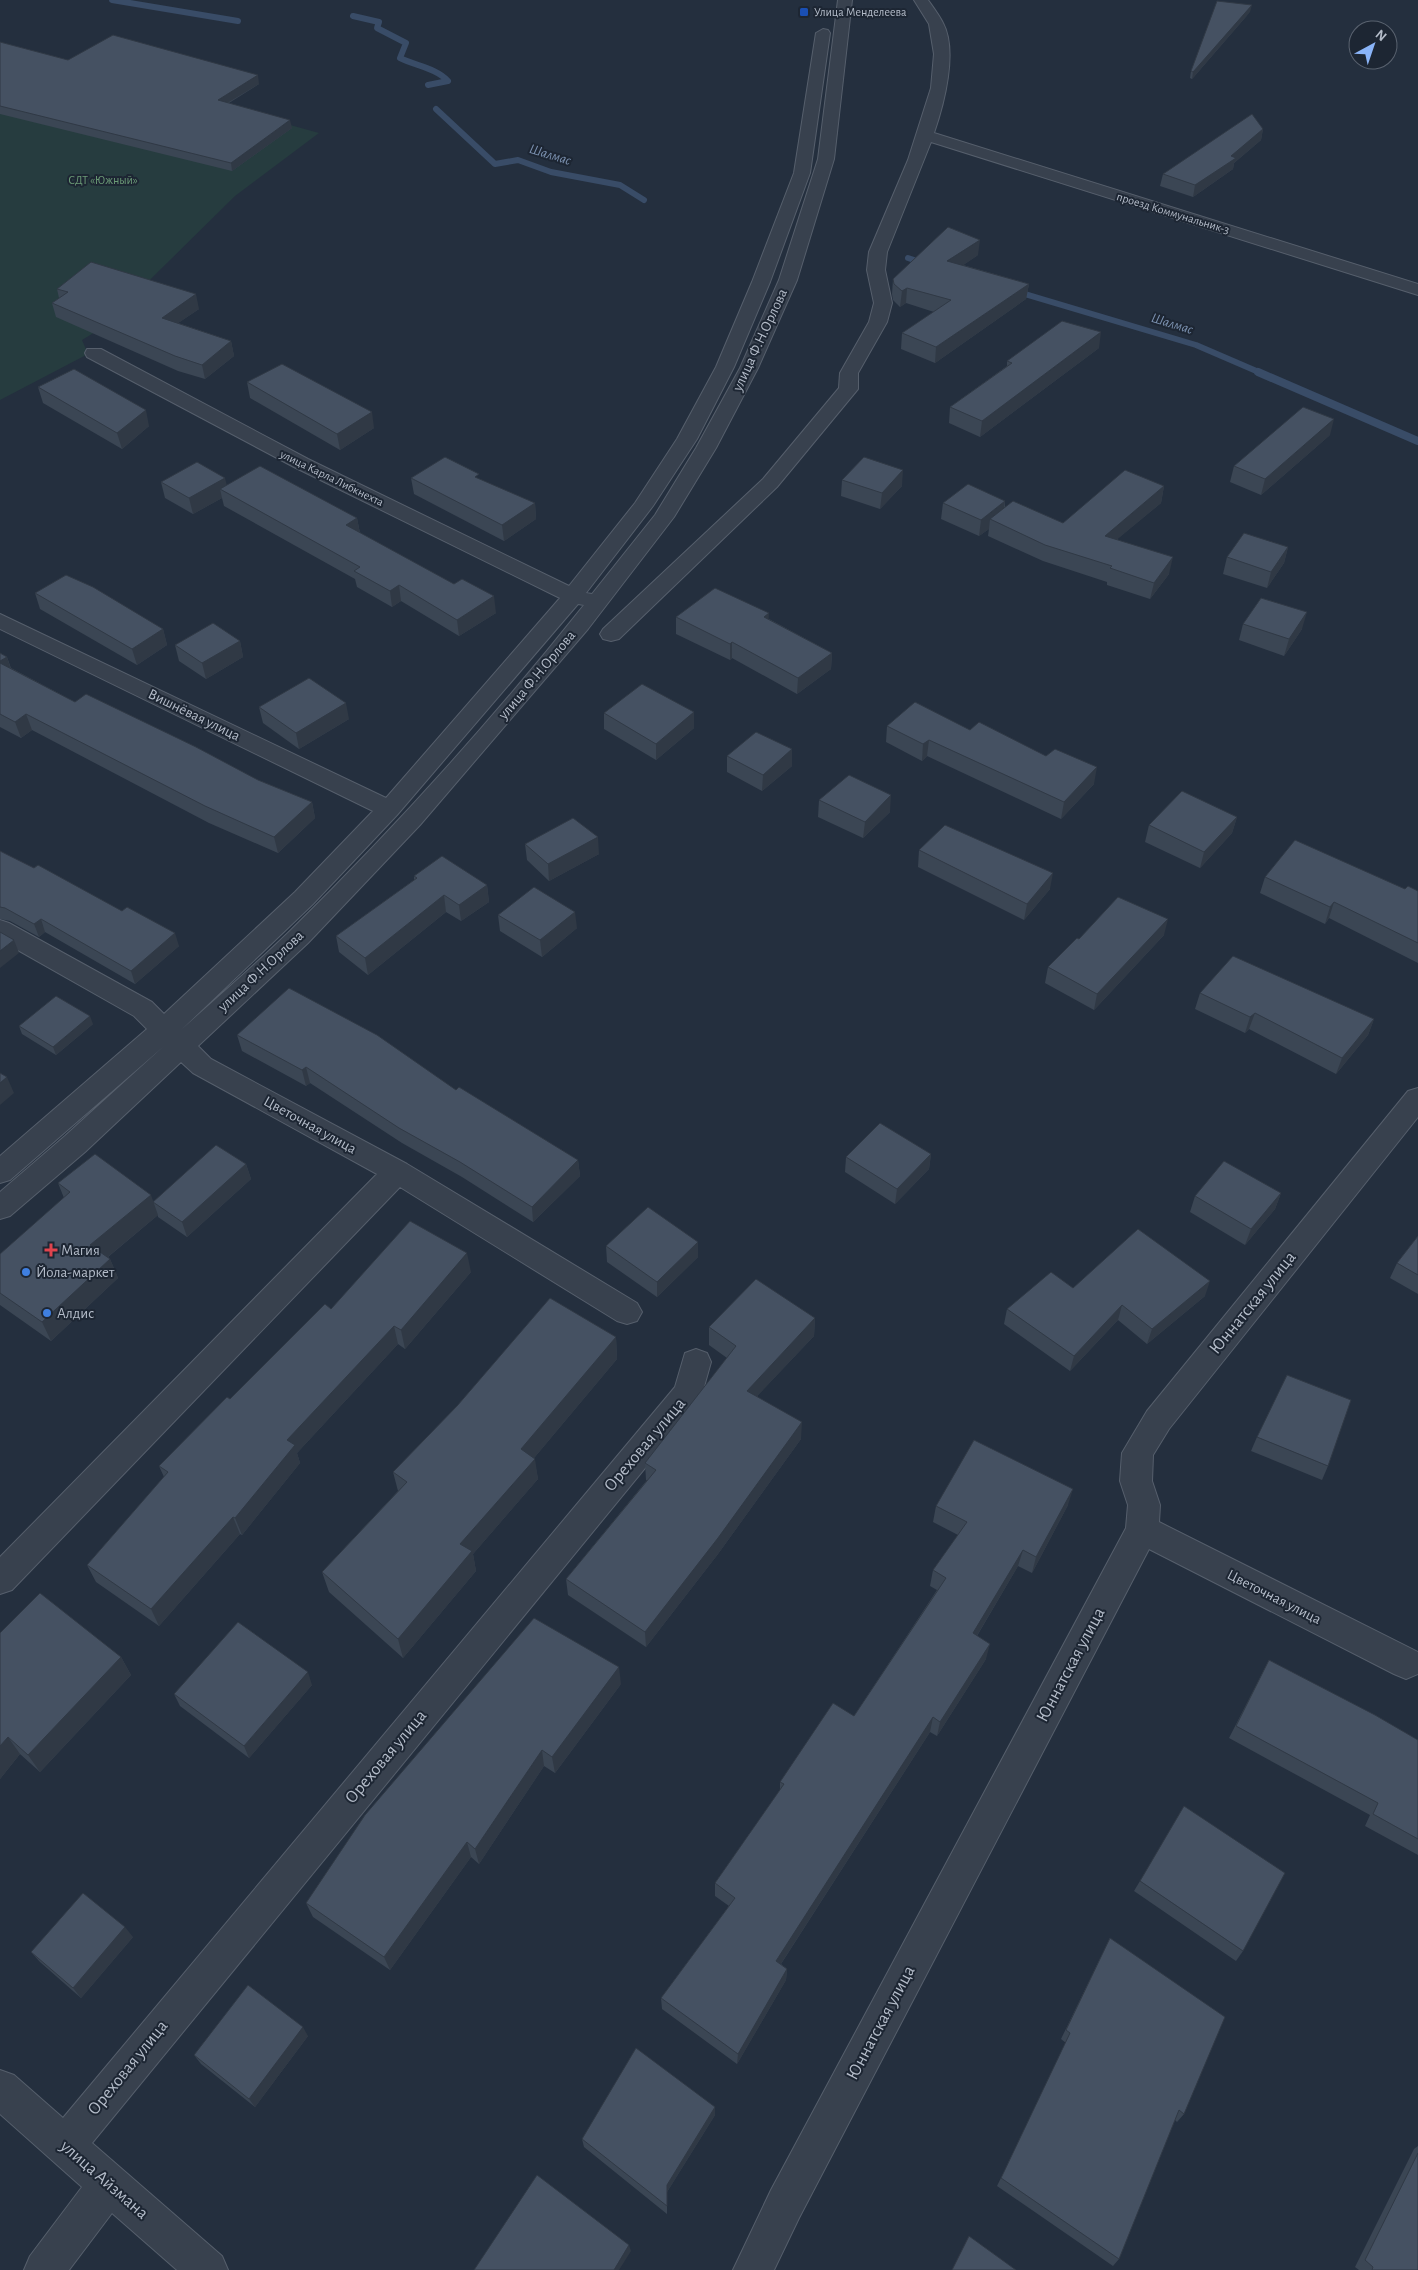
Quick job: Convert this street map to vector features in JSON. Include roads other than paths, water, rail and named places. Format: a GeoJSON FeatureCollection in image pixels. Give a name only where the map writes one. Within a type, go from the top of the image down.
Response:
{"type":"FeatureCollection","features":[{"type":"Feature","properties":{"kind":"street","name":"улица Ф.Н.Орлова"},"geometry":{"type":"LineString","coordinates":[[0,1208],[75,1144],[173,1037],[389,809],[556,617],[643,506],[686,440],[725,367],[758,291],[802,173],[828,0]]}},
{"type":"Feature","properties":{"kind":"street","name":"улица Ф.Н.Орлова"},"geometry":{"type":"LineString","coordinates":[[0,1172],[299,936],[412,819],[580,624],[664,517],[706,448],[749,368],[788,280],[826,159],[845,0]]}},
{"type":"Feature","properties":{"kind":"street"},"geometry":{"type":"LineString","coordinates":[[612,634],[770,483],[848,389],[849,373],[878,322],[883,303],[876,270],[878,252],[927,136],[942,72],[941,47],[937,23],[929,8],[921,0]]}},
{"type":"Feature","properties":{"kind":"street","name":"проезд Коммунальник-3"},"geometry":{"type":"LineString","coordinates":[[927,136],[1418,290]]}},
{"type":"Feature","properties":{"kind":"street","name":"улица Карла Либкнехта"},"geometry":{"type":"LineString","coordinates":[[94,353],[300,463],[572,596],[598,602]]}},
{"type":"Feature","properties":{"kind":"street"},"geometry":{"type":"LineString","coordinates":[[556,617],[580,624]]}},
{"type":"Feature","properties":{"kind":"street","name":"Вишнёвая улица"},"geometry":{"type":"LineString","coordinates":[[0,621],[389,809]]}},
{"type":"Feature","properties":{"kind":"street","name":"Цветочная улица"},"geometry":{"type":"LineString","coordinates":[[0,929],[143,1009],[202,1066],[397,1172],[627,1312]]}},
{"type":"Feature","properties":{"kind":"street","name":"Юннатская улица"},"geometry":{"type":"LineString","coordinates":[[753,2270],[785,2204],[1142,1530],[1144,1505],[1136,1481],[1138,1453],[1158,1420],[1418,1098]]}},
{"type":"Feature","properties":{"kind":"street"},"geometry":{"type":"LineString","coordinates":[[0,1579],[397,1172]]}},
{"type":"Feature","properties":{"kind":"street","name":"Ореховая улица"},"geometry":{"type":"LineString","coordinates":[[65,2146],[689,1392],[696,1362]]}},
{"type":"Feature","properties":{"kind":"street","name":"Цветочная улица"},"geometry":{"type":"LineString","coordinates":[[1142,1530],[1406,1663]]}},
{"type":"Feature","properties":{"kind":"street","name":"улица Айзмана"},"geometry":{"type":"LineString","coordinates":[[0,2089],[208,2270]]}},
{"type":"Feature","properties":{"kind":"street"},"geometry":{"type":"LineString","coordinates":[[44,2270],[109,2184]]}},
{"type":"Feature","properties":{"kind":"waterway","name":"Шалмас"},"geometry":{"type":"LineString","coordinates":[[112,0],[238,21]]}},
{"type":"Feature","properties":{"kind":"waterway","name":"Шалмас"},"geometry":{"type":"LineString","coordinates":[[353,16],[379,22],[377,28],[406,43],[400,58],[432,70],[448,81],[428,85]]}},
{"type":"Feature","properties":{"kind":"waterway","name":"Шалмас"},"geometry":{"type":"LineString","coordinates":[[436,109],[495,164],[518,160],[551,172],[620,185],[644,200]]}},
{"type":"Feature","properties":{"kind":"waterway","name":"Шалмас"},"geometry":{"type":"LineString","coordinates":[[908,258],[926,264]]}},
{"type":"Feature","properties":{"kind":"waterway","name":"Шалмас"},"geometry":{"type":"LineString","coordinates":[[1015,291],[1196,345],[1261,373]]}},
{"type":"Feature","properties":{"kind":"waterway","name":"Шалмас"},"geometry":{"type":"LineString","coordinates":[[1258,372],[1418,441]]}},
{"type":"Feature","properties":{"kind":"place","name":"Улица Менделеева"},"geometry":{"type":"Point","coordinates":[804,12]}},
{"type":"Feature","properties":{"kind":"place","name":"Магия"},"geometry":{"type":"Point","coordinates":[51,1250]}},
{"type":"Feature","properties":{"kind":"place","name":"Йола-маркет"},"geometry":{"type":"Point","coordinates":[26,1272]}},
{"type":"Feature","properties":{"kind":"place","name":"Алдис"},"geometry":{"type":"Point","coordinates":[47,1313]}},
{"type":"Feature","properties":{"kind":"park label","name":"СДТ «Южный»"},"geometry":{"type":"Point","coordinates":[103,180]}}]}
